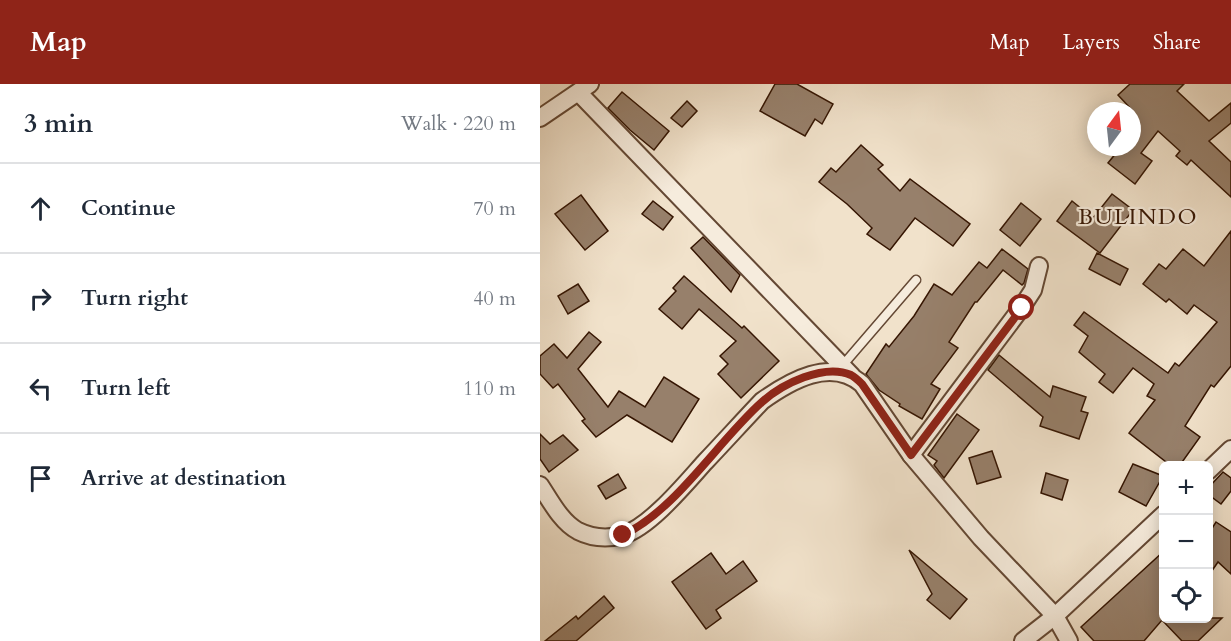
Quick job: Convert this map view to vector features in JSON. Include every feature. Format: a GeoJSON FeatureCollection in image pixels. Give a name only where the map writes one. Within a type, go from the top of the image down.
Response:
{"type":"FeatureCollection","features":[{"type":"Feature","properties":{"kind":"street"},"geometry":{"type":"LineString","coordinates":[[540,118],[585,88],[847,371],[862,384],[911,455],[981,538],[1055,616],[1069,641]]}},
{"type":"Feature","properties":{"kind":"street"},"geometry":{"type":"LineString","coordinates":[[911,455],[1022,308],[1033,290],[1039,266]]}},
{"type":"Feature","properties":{"kind":"street"},"geometry":{"type":"LineString","coordinates":[[540,485],[563,518],[576,530],[592,537],[606,538],[623,535],[637,528],[666,504],[762,401],[792,381],[822,373],[847,371]]}},
{"type":"Feature","properties":{"kind":"street"},"geometry":{"type":"LineString","coordinates":[[1213,467],[1231,449]]}},
{"type":"Feature","properties":{"kind":"street"},"geometry":{"type":"LineString","coordinates":[[1023,641],[1055,616],[1163,515]]}},
{"type":"Feature","properties":{"kind":"lane"},"geometry":{"type":"LineString","coordinates":[[847,371],[916,280]]}},
{"type":"Feature","properties":{"kind":"building"},"geometry":{"type":"Polygon","coordinates":[[[775,84],[797,84],[833,104],[822,124],[815,119],[805,136],[760,111],[775,84]]]}},
{"type":"Feature","properties":{"kind":"building"},"geometry":{"type":"Polygon","coordinates":[[[1130,84],[1184,84],[1177,91],[1209,121],[1231,103],[1231,123],[1209,141],[1231,162],[1231,197],[1191,160],[1187,165],[1176,156],[1180,151],[1158,131],[1141,153],[1141,102],[1125,102],[1118,95],[1130,84]]]}},
{"type":"Feature","properties":{"kind":"building"},"geometry":{"type":"Polygon","coordinates":[[[622,92],[669,131],[654,150],[608,108],[622,92]]]}},
{"type":"Feature","properties":{"kind":"building"},"geometry":{"type":"Polygon","coordinates":[[[687,101],[697,111],[682,127],[671,118],[687,101]]]}},
{"type":"Feature","properties":{"kind":"building"},"geometry":{"type":"Polygon","coordinates":[[[861,145],[883,165],[878,169],[900,191],[910,179],[970,224],[953,246],[915,218],[890,250],[867,234],[872,228],[819,182],[831,168],[836,172],[861,145]]]}},
{"type":"Feature","properties":{"kind":"building"},"geometry":{"type":"Polygon","coordinates":[[[1141,153],[1152,161],[1135,184],[1108,163],[1114,156],[1141,156],[1141,153]]]}},
{"type":"Feature","properties":{"kind":"building"},"geometry":{"type":"Polygon","coordinates":[[[1112,194],[1133,210],[1100,253],[1057,221],[1072,201],[1093,218],[1112,194]]]}},
{"type":"Feature","properties":{"kind":"building"},"geometry":{"type":"Polygon","coordinates":[[[581,195],[608,231],[585,250],[555,214],[581,195]]]}},
{"type":"Feature","properties":{"kind":"building"},"geometry":{"type":"Polygon","coordinates":[[[653,201],[673,217],[663,230],[642,214],[653,201]]]}},
{"type":"Feature","properties":{"kind":"building"},"geometry":{"type":"Polygon","coordinates":[[[1021,203],[1041,219],[1020,246],[1000,230],[1021,203]]]}},
{"type":"Feature","properties":{"kind":"building"},"geometry":{"type":"Polygon","coordinates":[[[1231,231],[1231,366],[1214,387],[1211,385],[1185,426],[1200,437],[1183,461],[1165,461],[1129,433],[1155,400],[1147,396],[1154,384],[1133,368],[1113,393],[1099,382],[1105,374],[1079,352],[1088,336],[1074,325],[1084,312],[1168,373],[1175,363],[1179,366],[1217,322],[1194,305],[1187,314],[1169,299],[1166,302],[1143,284],[1159,264],[1166,269],[1183,249],[1204,266],[1231,231]]]}},
{"type":"Feature","properties":{"kind":"building"},"geometry":{"type":"Polygon","coordinates":[[[703,237],[740,275],[731,292],[691,248],[703,237]]]}},
{"type":"Feature","properties":{"kind":"building"},"geometry":{"type":"Polygon","coordinates":[[[1002,249],[1028,269],[1024,283],[1022,285],[1003,270],[975,302],[949,342],[958,348],[931,384],[940,389],[922,419],[899,406],[900,404],[879,390],[866,374],[886,344],[889,347],[914,316],[934,284],[952,295],[979,262],[987,268],[1002,249]]]}},
{"type":"Feature","properties":{"kind":"building"},"geometry":{"type":"Polygon","coordinates":[[[1097,253],[1128,269],[1120,285],[1089,269],[1097,253]]]}},
{"type":"Feature","properties":{"kind":"building"},"geometry":{"type":"Polygon","coordinates":[[[684,276],[742,328],[744,326],[779,361],[741,398],[718,374],[728,364],[720,356],[736,341],[699,309],[682,329],[659,309],[676,291],[673,288],[684,276]]]}},
{"type":"Feature","properties":{"kind":"building"},"geometry":{"type":"Polygon","coordinates":[[[578,284],[589,301],[568,314],[558,296],[578,284]]]}},
{"type":"Feature","properties":{"kind":"building"},"geometry":{"type":"Polygon","coordinates":[[[589,332],[601,342],[578,369],[608,407],[619,391],[645,407],[664,377],[699,399],[672,442],[627,415],[596,437],[582,421],[585,419],[558,384],[553,388],[540,374],[540,356],[554,344],[567,358],[589,332]]]}},
{"type":"Feature","properties":{"kind":"building"},"geometry":{"type":"Polygon","coordinates":[[[999,355],[1050,397],[1053,386],[1086,397],[1081,411],[1088,413],[1079,439],[1040,426],[1043,417],[988,370],[999,355]]]}},
{"type":"Feature","properties":{"kind":"building"},"geometry":{"type":"Polygon","coordinates":[[[957,414],[979,430],[944,478],[934,465],[937,461],[928,455],[957,414]]]}},
{"type":"Feature","properties":{"kind":"building"},"geometry":{"type":"Polygon","coordinates":[[[540,434],[550,444],[563,435],[578,450],[549,472],[540,459],[540,434]]]}},
{"type":"Feature","properties":{"kind":"building"},"geometry":{"type":"Polygon","coordinates":[[[992,451],[1001,477],[977,484],[969,458],[992,451]]]}},
{"type":"Feature","properties":{"kind":"building"},"geometry":{"type":"Polygon","coordinates":[[[1133,464],[1159,474],[1159,483],[1146,506],[1119,492],[1133,464]]]}},
{"type":"Feature","properties":{"kind":"building"},"geometry":{"type":"Polygon","coordinates":[[[1223,472],[1231,478],[1231,491],[1221,504],[1213,498],[1213,483],[1223,472]]]}},
{"type":"Feature","properties":{"kind":"building"},"geometry":{"type":"Polygon","coordinates":[[[1046,473],[1068,480],[1062,500],[1041,493],[1046,473]]]}},
{"type":"Feature","properties":{"kind":"building"},"geometry":{"type":"Polygon","coordinates":[[[618,474],[626,488],[606,499],[598,486],[618,474]]]}},
{"type":"Feature","properties":{"kind":"building"},"geometry":{"type":"Polygon","coordinates":[[[1216,522],[1231,532],[1231,574],[1218,562],[1213,569],[1213,527],[1216,522]]]}},
{"type":"Feature","properties":{"kind":"building"},"geometry":{"type":"Polygon","coordinates":[[[909,550],[967,599],[950,619],[927,600],[932,594],[909,550]]]}},
{"type":"Feature","properties":{"kind":"building"},"geometry":{"type":"Polygon","coordinates":[[[711,553],[726,574],[743,561],[757,581],[716,610],[721,618],[706,629],[672,582],[711,553]]]}},
{"type":"Feature","properties":{"kind":"building"},"geometry":{"type":"Polygon","coordinates":[[[1159,556],[1159,623],[1144,641],[1094,641],[1081,627],[1159,556]]]}},
{"type":"Feature","properties":{"kind":"building"},"geometry":{"type":"Polygon","coordinates":[[[604,596],[614,608],[576,641],[545,641],[576,616],[578,619],[604,596]]]}},
{"type":"Feature","properties":{"kind":"building"},"geometry":{"type":"Polygon","coordinates":[[[1213,618],[1222,618],[1198,641],[1182,641],[1165,623],[1213,623],[1213,618]]]}},
{"type":"Feature","properties":{"kind":"district","name":"BULINDO"},"geometry":{"type":"Point","coordinates":[1138,216]}},
{"type":"Feature","properties":{"kind":"route"},"geometry":{"type":"LineString","coordinates":[[623,535],[637,528],[666,504],[762,401],[792,381],[806,377],[837,372],[852,375],[862,384],[911,455],[1022,308]]}}]}
